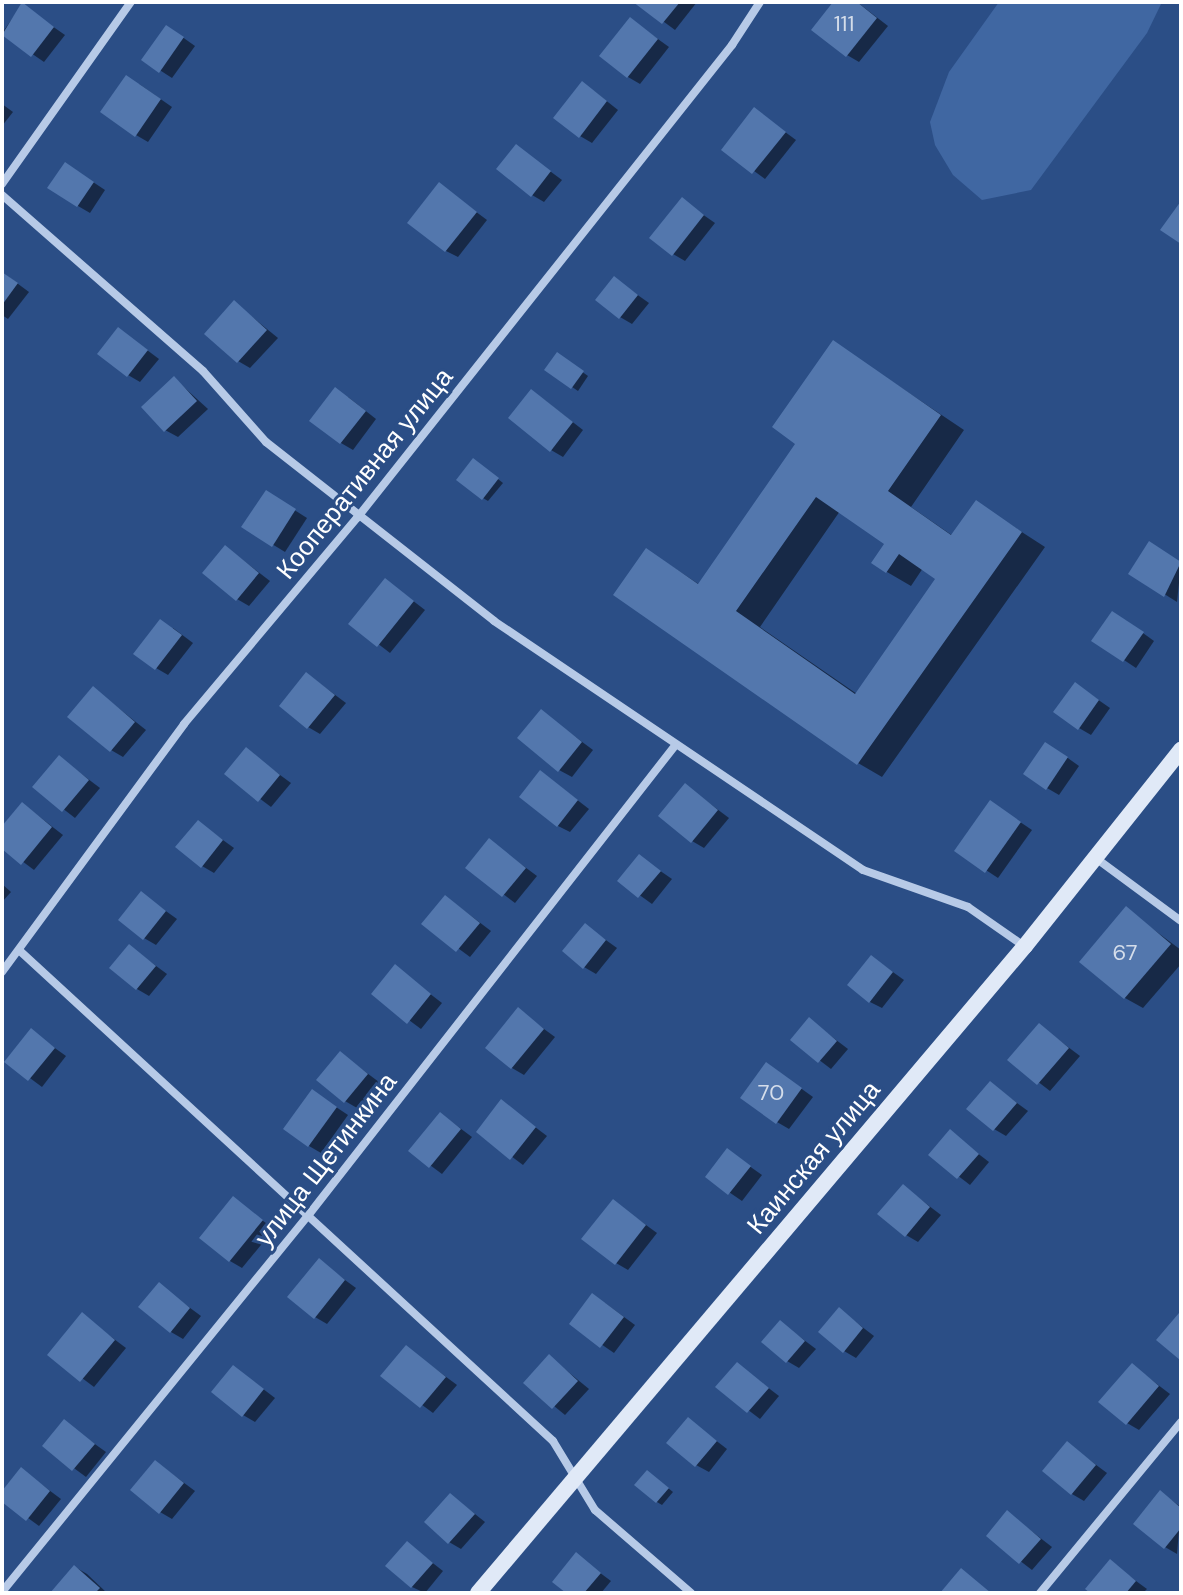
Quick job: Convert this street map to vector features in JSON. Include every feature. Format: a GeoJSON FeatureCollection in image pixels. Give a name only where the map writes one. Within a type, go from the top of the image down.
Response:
{"type":"FeatureCollection","features":[{"type":"Feature","properties":{"kind":"main road","name":"Каинская улица"},"geometry":{"type":"LineString","coordinates":[[478,1593],[1025,946],[1181,750]]}},
{"type":"Feature","properties":{"kind":"street"},"geometry":{"type":"LineString","coordinates":[[2,184],[131,2]]}},
{"type":"Feature","properties":{"kind":"street","name":"Кооперативная улица"},"geometry":{"type":"LineString","coordinates":[[2,972],[184,724],[357,518],[732,45],[760,2]]}},
{"type":"Feature","properties":{"kind":"street"},"geometry":{"type":"LineString","coordinates":[[2,195],[113,288],[203,371],[266,442],[357,518],[674,747],[863,870],[968,907],[1025,946]]}},
{"type":"Feature","properties":{"kind":"street","name":"улица Щетинкина"},"geometry":{"type":"LineString","coordinates":[[2,1592],[307,1217],[674,747]]}},
{"type":"Feature","properties":{"kind":"street"},"geometry":{"type":"LineString","coordinates":[[1097,859],[1181,921]]}},
{"type":"Feature","properties":{"kind":"street"},"geometry":{"type":"LineString","coordinates":[[20,951],[553,1441],[577,1474],[595,1510],[691,1593]]}},
{"type":"Feature","properties":{"kind":"street"},"geometry":{"type":"LineString","coordinates":[[1040,1593],[1181,1422]]}},
{"type":"Feature","properties":{"kind":"shaded area"},"geometry":{"type":"Polygon","coordinates":[[[999,2],[1162,2],[1147,33],[1031,190],[982,200],[953,175],[935,145],[930,122],[949,72],[999,2]]]}},
{"type":"Feature","properties":{"kind":"building"},"geometry":{"type":"Polygon","coordinates":[[[22,2],[54,27],[31,57],[2,35],[22,2]]]}},
{"type":"Feature","properties":{"kind":"building"},"geometry":{"type":"Polygon","coordinates":[[[633,2],[680,2],[662,24],[633,2]]]}},
{"type":"Feature","properties":{"kind":"building"},"geometry":{"type":"Polygon","coordinates":[[[833,2],[857,2],[877,18],[846,57],[811,30],[833,2]]]}},
{"type":"Feature","properties":{"kind":"building"},"geometry":{"type":"Polygon","coordinates":[[[630,17],[658,39],[627,78],[599,56],[630,17]]]}},
{"type":"Feature","properties":{"kind":"building"},"geometry":{"type":"Polygon","coordinates":[[[166,25],[184,37],[159,73],[141,60],[166,25]]]}},
{"type":"Feature","properties":{"kind":"building"},"geometry":{"type":"Polygon","coordinates":[[[126,75],[161,99],[135,137],[100,112],[126,75]]]}},
{"type":"Feature","properties":{"kind":"building"},"geometry":{"type":"Polygon","coordinates":[[[582,81],[607,101],[579,138],[553,118],[582,81]]]}},
{"type":"Feature","properties":{"kind":"building"},"geometry":{"type":"Polygon","coordinates":[[[754,107],[786,132],[752,174],[721,150],[754,107]]]}},
{"type":"Feature","properties":{"kind":"building"},"geometry":{"type":"Polygon","coordinates":[[[516,144],[551,171],[531,197],[496,169],[516,144]]]}},
{"type":"Feature","properties":{"kind":"building"},"geometry":{"type":"Polygon","coordinates":[[[65,162],[94,182],[77,207],[47,188],[65,162]]]}},
{"type":"Feature","properties":{"kind":"building"},"geometry":{"type":"Polygon","coordinates":[[[439,182],[477,212],[445,252],[407,223],[439,182]]]}},
{"type":"Feature","properties":{"kind":"building"},"geometry":{"type":"Polygon","coordinates":[[[682,197],[704,215],[672,256],[649,238],[682,197]]]}},
{"type":"Feature","properties":{"kind":"building"},"geometry":{"type":"Polygon","coordinates":[[[1181,201],[1181,244],[1160,230],[1181,201]]]}},
{"type":"Feature","properties":{"kind":"building"},"geometry":{"type":"Polygon","coordinates":[[[2,272],[18,283],[2,305],[2,272]]]}},
{"type":"Feature","properties":{"kind":"building"},"geometry":{"type":"Polygon","coordinates":[[[614,276],[638,295],[619,319],[595,300],[614,276]]]}},
{"type":"Feature","properties":{"kind":"building"},"geometry":{"type":"Polygon","coordinates":[[[234,300],[267,330],[237,363],[204,334],[234,300]]]}},
{"type":"Feature","properties":{"kind":"building"},"geometry":{"type":"Polygon","coordinates":[[[118,327],[148,350],[127,377],[97,354],[118,327]]]}},
{"type":"Feature","properties":{"kind":"building"},"geometry":{"type":"Polygon","coordinates":[[[833,340],[941,415],[888,491],[951,535],[976,500],[1022,532],[857,765],[613,595],[646,548],[698,584],[795,444],[772,427],[833,340]],[[816,497],[736,611],[855,694],[935,579],[899,554],[886,573],[871,563],[884,544],[816,497]]]}},
{"type":"Feature","properties":{"kind":"building"},"geometry":{"type":"Polygon","coordinates":[[[557,352],[584,371],[571,389],[544,370],[557,352]]]}},
{"type":"Feature","properties":{"kind":"building"},"geometry":{"type":"Polygon","coordinates":[[[174,376],[197,401],[164,432],[141,407],[174,376]]]}},
{"type":"Feature","properties":{"kind":"building"},"geometry":{"type":"Polygon","coordinates":[[[335,387],[366,411],[340,444],[309,421],[335,387]]]}},
{"type":"Feature","properties":{"kind":"building"},"geometry":{"type":"Polygon","coordinates":[[[531,389],[573,422],[550,452],[508,418],[531,389]]]}},
{"type":"Feature","properties":{"kind":"building"},"geometry":{"type":"Polygon","coordinates":[[[473,458],[499,478],[482,500],[456,480],[473,458]]]}},
{"type":"Feature","properties":{"kind":"building"},"geometry":{"type":"Polygon","coordinates":[[[266,490],[296,509],[272,547],[241,527],[266,490]]]}},
{"type":"Feature","properties":{"kind":"building"},"geometry":{"type":"Polygon","coordinates":[[[1149,541],[1181,562],[1164,597],[1128,574],[1149,541]]]}},
{"type":"Feature","properties":{"kind":"building"},"geometry":{"type":"Polygon","coordinates":[[[225,545],[259,573],[236,601],[202,573],[225,545]]]}},
{"type":"Feature","properties":{"kind":"building"},"geometry":{"type":"Polygon","coordinates":[[[385,578],[414,601],[377,647],[348,624],[385,578]]]}},
{"type":"Feature","properties":{"kind":"building"},"geometry":{"type":"Polygon","coordinates":[[[1112,611],[1144,632],[1123,662],[1091,641],[1112,611]]]}},
{"type":"Feature","properties":{"kind":"building"},"geometry":{"type":"Polygon","coordinates":[[[160,619],[182,635],[155,670],[133,654],[160,619]]]}},
{"type":"Feature","properties":{"kind":"building"},"geometry":{"type":"Polygon","coordinates":[[[306,672],[335,695],[307,729],[279,706],[306,672]]]}},
{"type":"Feature","properties":{"kind":"building"},"geometry":{"type":"Polygon","coordinates":[[[1075,682],[1099,700],[1078,730],[1053,712],[1075,682]]]}},
{"type":"Feature","properties":{"kind":"building"},"geometry":{"type":"Polygon","coordinates":[[[93,686],[135,722],[110,752],[67,717],[93,686]]]}},
{"type":"Feature","properties":{"kind":"building"},"geometry":{"type":"Polygon","coordinates":[[[541,709],[582,742],[558,772],[517,738],[541,709]]]}},
{"type":"Feature","properties":{"kind":"building"},"geometry":{"type":"Polygon","coordinates":[[[1045,742],[1068,757],[1046,790],[1023,774],[1045,742]]]}},
{"type":"Feature","properties":{"kind":"building"},"geometry":{"type":"Polygon","coordinates":[[[246,747],[280,775],[258,802],[224,774],[246,747]]]}},
{"type":"Feature","properties":{"kind":"building"},"geometry":{"type":"Polygon","coordinates":[[[59,755],[89,780],[62,812],[32,787],[59,755]]]}},
{"type":"Feature","properties":{"kind":"building"},"geometry":{"type":"Polygon","coordinates":[[[540,770],[578,800],[557,827],[519,797],[540,770]]]}},
{"type":"Feature","properties":{"kind":"building"},"geometry":{"type":"Polygon","coordinates":[[[685,783],[718,810],[691,843],[658,816],[685,783]]]}},
{"type":"Feature","properties":{"kind":"building"},"geometry":{"type":"Polygon","coordinates":[[[990,800],[1021,822],[985,873],[954,851],[990,800]]]}},
{"type":"Feature","properties":{"kind":"building"},"geometry":{"type":"Polygon","coordinates":[[[22,802],[52,827],[21,865],[2,849],[2,826],[22,802]]]}},
{"type":"Feature","properties":{"kind":"building"},"geometry":{"type":"Polygon","coordinates":[[[198,820],[223,840],[201,868],[175,847],[198,820]]]}},
{"type":"Feature","properties":{"kind":"building"},"geometry":{"type":"Polygon","coordinates":[[[489,838],[526,868],[502,897],[465,868],[489,838]]]}},
{"type":"Feature","properties":{"kind":"building"},"geometry":{"type":"Polygon","coordinates":[[[639,854],[661,871],[638,898],[617,881],[639,854]]]}},
{"type":"Feature","properties":{"kind":"building"},"geometry":{"type":"Polygon","coordinates":[[[141,891],[166,911],[143,940],[118,920],[141,891]]]}},
{"type":"Feature","properties":{"kind":"building"},"geometry":{"type":"Polygon","coordinates":[[[445,895],[480,923],[456,952],[421,924],[445,895]]]}},
{"type":"Feature","properties":{"kind":"building"},"geometry":{"type":"Polygon","coordinates":[[[1126,906],[1171,944],[1124,999],[1079,962],[1126,906]]]}},
{"type":"Feature","properties":{"kind":"building"},"geometry":{"type":"Polygon","coordinates":[[[585,923],[606,940],[583,969],[562,951],[585,923]]]}},
{"type":"Feature","properties":{"kind":"building"},"geometry":{"type":"Polygon","coordinates":[[[129,944],[156,966],[136,990],[109,968],[129,944]]]}},
{"type":"Feature","properties":{"kind":"building"},"geometry":{"type":"Polygon","coordinates":[[[871,955],[893,972],[869,1003],[847,985],[871,955]]]}},
{"type":"Feature","properties":{"kind":"building"},"geometry":{"type":"Polygon","coordinates":[[[395,964],[431,994],[407,1024],[371,994],[395,964]]]}},
{"type":"Feature","properties":{"kind":"building"},"geometry":{"type":"Polygon","coordinates":[[[518,1007],[544,1029],[511,1069],[485,1048],[518,1007]]]}},
{"type":"Feature","properties":{"kind":"building"},"geometry":{"type":"Polygon","coordinates":[[[809,1017],[837,1041],[818,1063],[790,1040],[809,1017]]]}},
{"type":"Feature","properties":{"kind":"building"},"geometry":{"type":"Polygon","coordinates":[[[1039,1023],[1069,1048],[1037,1085],[1007,1060],[1039,1023]]]}},
{"type":"Feature","properties":{"kind":"building"},"geometry":{"type":"Polygon","coordinates":[[[31,1028],[55,1048],[28,1081],[4,1062],[31,1028]]]}},
{"type":"Feature","properties":{"kind":"building"},"geometry":{"type":"Polygon","coordinates":[[[340,1051],[368,1074],[344,1103],[316,1080],[340,1051]]]}},
{"type":"Feature","properties":{"kind":"building"},"geometry":{"type":"Polygon","coordinates":[[[766,1062],[802,1088],[776,1124],[740,1098],[766,1062]]]}},
{"type":"Feature","properties":{"kind":"building"},"geometry":{"type":"Polygon","coordinates":[[[990,1081],[1017,1103],[993,1131],[966,1109],[990,1081]]]}},
{"type":"Feature","properties":{"kind":"building"},"geometry":{"type":"Polygon","coordinates":[[[312,1089],[337,1107],[308,1147],[283,1129],[312,1089]]]}},
{"type":"Feature","properties":{"kind":"building"},"geometry":{"type":"Polygon","coordinates":[[[501,1099],[536,1127],[510,1160],[476,1132],[501,1099]]]}},
{"type":"Feature","properties":{"kind":"building"},"geometry":{"type":"Polygon","coordinates":[[[440,1112],[461,1129],[429,1168],[408,1151],[440,1112]]]}},
{"type":"Feature","properties":{"kind":"building"},"geometry":{"type":"Polygon","coordinates":[[[950,1129],[979,1154],[957,1179],[928,1155],[950,1129]]]}},
{"type":"Feature","properties":{"kind":"building"},"geometry":{"type":"Polygon","coordinates":[[[727,1148],[751,1166],[728,1195],[705,1177],[727,1148]]]}},
{"type":"Feature","properties":{"kind":"building"},"geometry":{"type":"Polygon","coordinates":[[[903,1184],[930,1207],[905,1237],[877,1214],[903,1184]]]}},
{"type":"Feature","properties":{"kind":"building"},"geometry":{"type":"Polygon","coordinates":[[[233,1196],[263,1220],[229,1262],[199,1238],[233,1196]]]}},
{"type":"Feature","properties":{"kind":"building"},"geometry":{"type":"Polygon","coordinates":[[[613,1199],[646,1225],[615,1265],[581,1239],[613,1199]]]}},
{"type":"Feature","properties":{"kind":"building"},"geometry":{"type":"Polygon","coordinates":[[[319,1258],[345,1280],[314,1319],[287,1297],[319,1258]]]}},
{"type":"Feature","properties":{"kind":"building"},"geometry":{"type":"Polygon","coordinates":[[[159,1282],[190,1308],[170,1333],[138,1307],[159,1282]]]}},
{"type":"Feature","properties":{"kind":"building"},"geometry":{"type":"Polygon","coordinates":[[[592,1293],[624,1317],[600,1348],[569,1324],[592,1293]]]}},
{"type":"Feature","properties":{"kind":"building"},"geometry":{"type":"Polygon","coordinates":[[[839,1307],[863,1328],[843,1353],[818,1332],[839,1307]]]}},
{"type":"Feature","properties":{"kind":"building"},"geometry":{"type":"Polygon","coordinates":[[[82,1312],[115,1340],[80,1382],[47,1355],[82,1312]]]}},
{"type":"Feature","properties":{"kind":"building"},"geometry":{"type":"Polygon","coordinates":[[[1179,1313],[1181,1315],[1180,1360],[1156,1340],[1179,1313]]]}},
{"type":"Feature","properties":{"kind":"building"},"geometry":{"type":"Polygon","coordinates":[[[780,1320],[805,1341],[786,1363],[761,1342],[780,1320]]]}},
{"type":"Feature","properties":{"kind":"building"},"geometry":{"type":"Polygon","coordinates":[[[406,1345],[446,1377],[420,1408],[380,1376],[406,1345]]]}},
{"type":"Feature","properties":{"kind":"building"},"geometry":{"type":"Polygon","coordinates":[[[549,1354],[578,1381],[552,1409],[523,1383],[549,1354]]]}},
{"type":"Feature","properties":{"kind":"building"},"geometry":{"type":"Polygon","coordinates":[[[737,1362],[769,1388],[747,1413],[715,1387],[737,1362]]]}},
{"type":"Feature","properties":{"kind":"building"},"geometry":{"type":"Polygon","coordinates":[[[1132,1363],[1159,1386],[1126,1425],[1098,1402],[1132,1363]]]}},
{"type":"Feature","properties":{"kind":"building"},"geometry":{"type":"Polygon","coordinates":[[[233,1365],[264,1389],[242,1417],[211,1392],[233,1365]]]}},
{"type":"Feature","properties":{"kind":"building"},"geometry":{"type":"Polygon","coordinates":[[[688,1417],[717,1441],[695,1467],[666,1443],[688,1417]]]}},
{"type":"Feature","properties":{"kind":"building"},"geometry":{"type":"Polygon","coordinates":[[[64,1419],[95,1444],[72,1471],[42,1446],[64,1419]]]}},
{"type":"Feature","properties":{"kind":"building"},"geometry":{"type":"Polygon","coordinates":[[[1067,1441],[1096,1465],[1071,1495],[1042,1471],[1067,1441]]]}},
{"type":"Feature","properties":{"kind":"building"},"geometry":{"type":"Polygon","coordinates":[[[155,1460],[184,1483],[159,1514],[130,1490],[155,1460]]]}},
{"type":"Feature","properties":{"kind":"building"},"geometry":{"type":"Polygon","coordinates":[[[21,1467],[50,1491],[26,1521],[2,1502],[2,1491],[21,1467]]]}},
{"type":"Feature","properties":{"kind":"building"},"geometry":{"type":"Polygon","coordinates":[[[647,1470],[669,1488],[656,1503],[634,1485],[647,1470]]]}},
{"type":"Feature","properties":{"kind":"building"},"geometry":{"type":"Polygon","coordinates":[[[1160,1490],[1181,1508],[1181,1528],[1164,1549],[1133,1524],[1160,1490]]]}},
{"type":"Feature","properties":{"kind":"building"},"geometry":{"type":"Polygon","coordinates":[[[450,1493],[475,1514],[448,1544],[424,1522],[450,1493]]]}},
{"type":"Feature","properties":{"kind":"building"},"geometry":{"type":"Polygon","coordinates":[[[1007,1510],[1041,1539],[1019,1564],[986,1536],[1007,1510]]]}},
{"type":"Feature","properties":{"kind":"building"},"geometry":{"type":"Polygon","coordinates":[[[407,1541],[433,1563],[411,1588],[385,1566],[407,1541]]]}},
{"type":"Feature","properties":{"kind":"building"},"geometry":{"type":"Polygon","coordinates":[[[576,1552],[601,1573],[584,1593],[566,1593],[552,1582],[576,1552]]]}},
{"type":"Feature","properties":{"kind":"building"},"geometry":{"type":"Polygon","coordinates":[[[1110,1559],[1136,1581],[1126,1593],[1090,1593],[1085,1589],[1110,1559]]]}},
{"type":"Feature","properties":{"kind":"building"},"geometry":{"type":"Polygon","coordinates":[[[74,1565],[100,1588],[95,1593],[50,1593],[74,1565]]]}},
{"type":"Feature","properties":{"kind":"building"},"geometry":{"type":"Polygon","coordinates":[[[961,1568],[991,1593],[940,1593],[961,1568]]]}}]}
